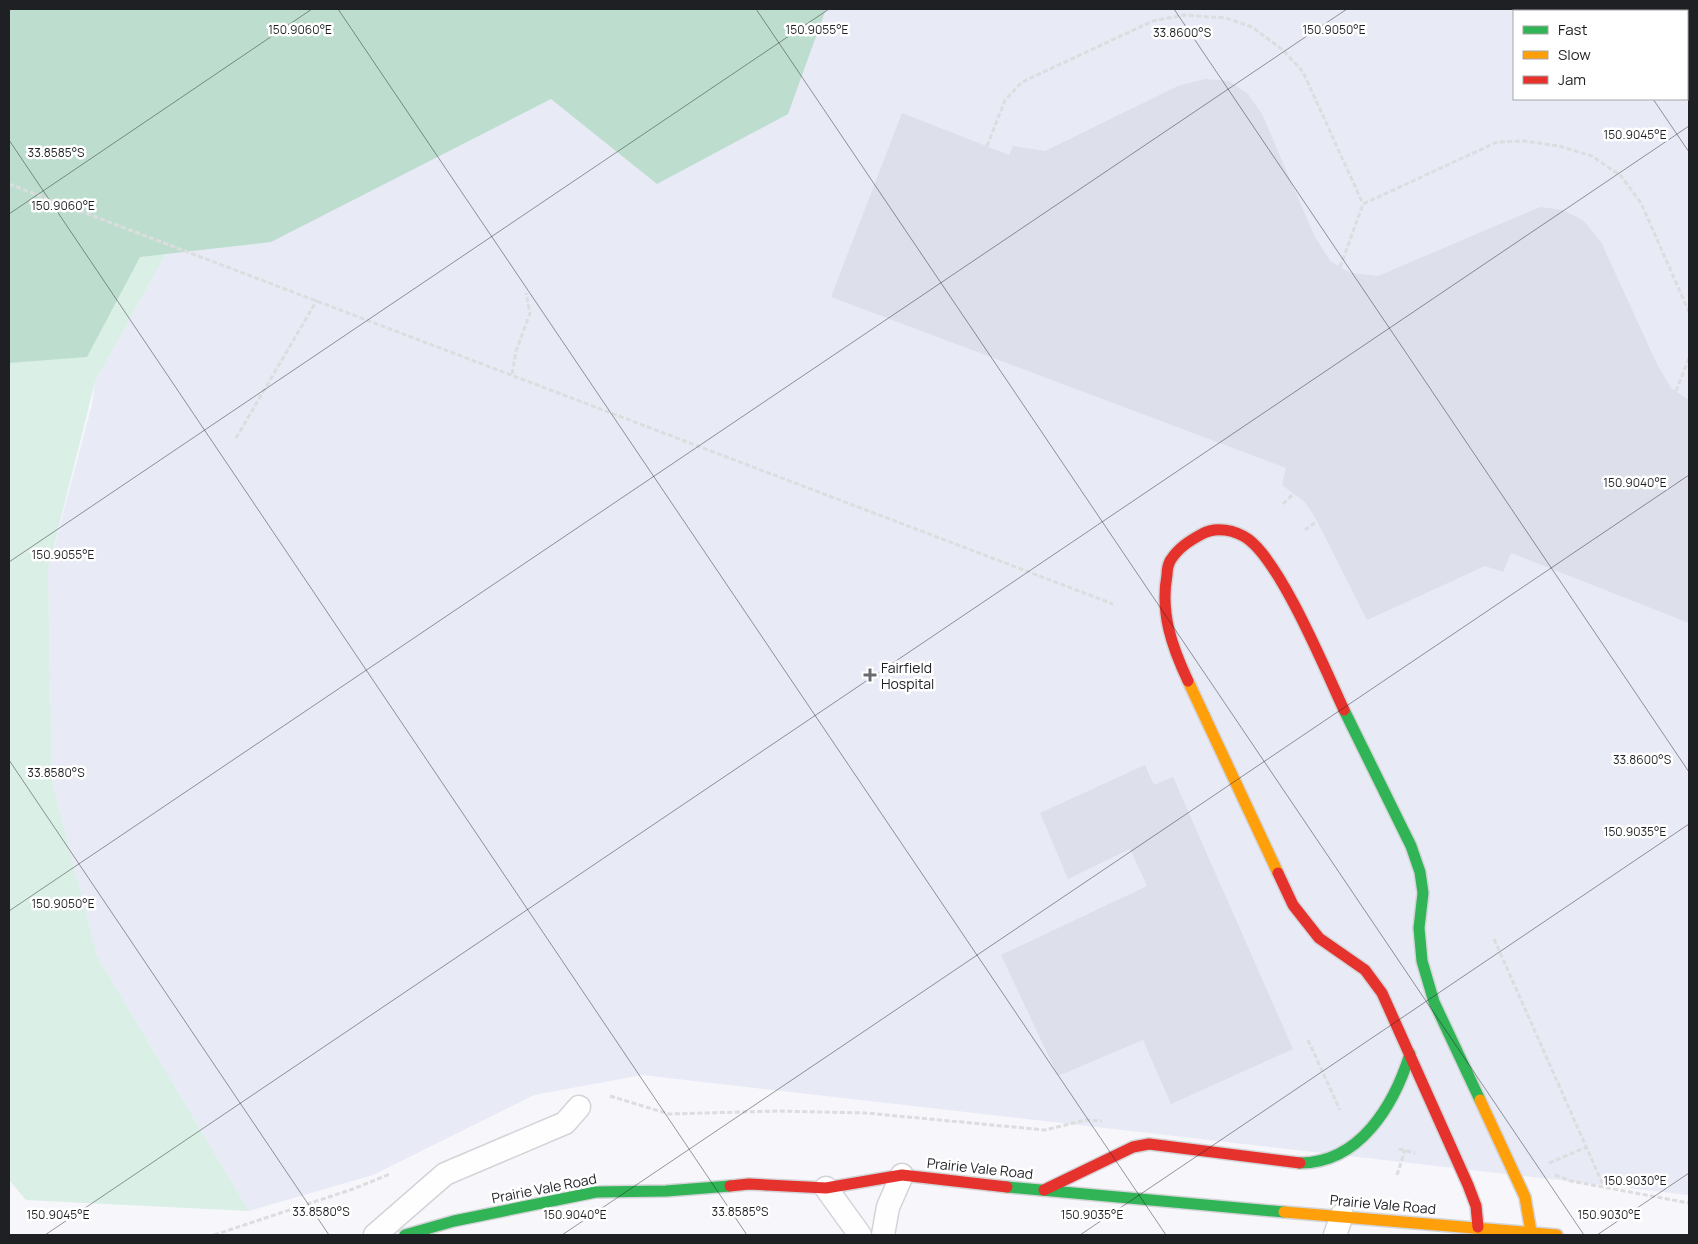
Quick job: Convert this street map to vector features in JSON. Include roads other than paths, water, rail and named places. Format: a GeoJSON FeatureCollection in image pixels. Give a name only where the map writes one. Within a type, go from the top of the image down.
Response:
{"type":"FeatureCollection","features":[{"type":"Feature","properties":{"kind":"street"},"geometry":{"type":"LineString","coordinates":[[1478,1227],[1476,1206],[1382,993],[1365,970],[1319,938],[1292,905],[1178,659],[1166,621],[1164,590],[1169,562],[1184,544],[1206,532],[1232,530],[1250,540],[1270,564],[1296,611],[1351,725],[1399,817],[1420,872],[1423,893],[1419,928],[1422,961],[1434,1002],[1525,1197],[1531,1232]]}},
{"type":"Feature","properties":{"kind":"street"},"geometry":{"type":"LineString","coordinates":[[1042,1190],[1133,1147],[1149,1144],[1291,1162],[1318,1162],[1336,1156],[1375,1123],[1394,1098],[1405,1074],[1410,1054]]}},
{"type":"Feature","properties":{"kind":"street","name":"Prairie Vale Road"},"geometry":{"type":"LineString","coordinates":[[404,1235],[454,1221],[596,1192],[666,1191],[749,1184],[826,1188],[902,1175],[1338,1225],[1478,1227],[1557,1235]]}},
{"type":"Feature","properties":{"kind":"lane"},"geometry":{"type":"LineString","coordinates":[[375,1235],[445,1174],[565,1123],[579,1107]]}},
{"type":"Feature","properties":{"kind":"lane"},"geometry":{"type":"LineString","coordinates":[[883,1235],[888,1207],[902,1175]]}},
{"type":"Feature","properties":{"kind":"lane"},"geometry":{"type":"LineString","coordinates":[[826,1188],[860,1235]]}},
{"type":"Feature","properties":{"kind":"place","name":"Fairfield Hospital"},"geometry":{"type":"Point","coordinates":[870,675]}}]}
